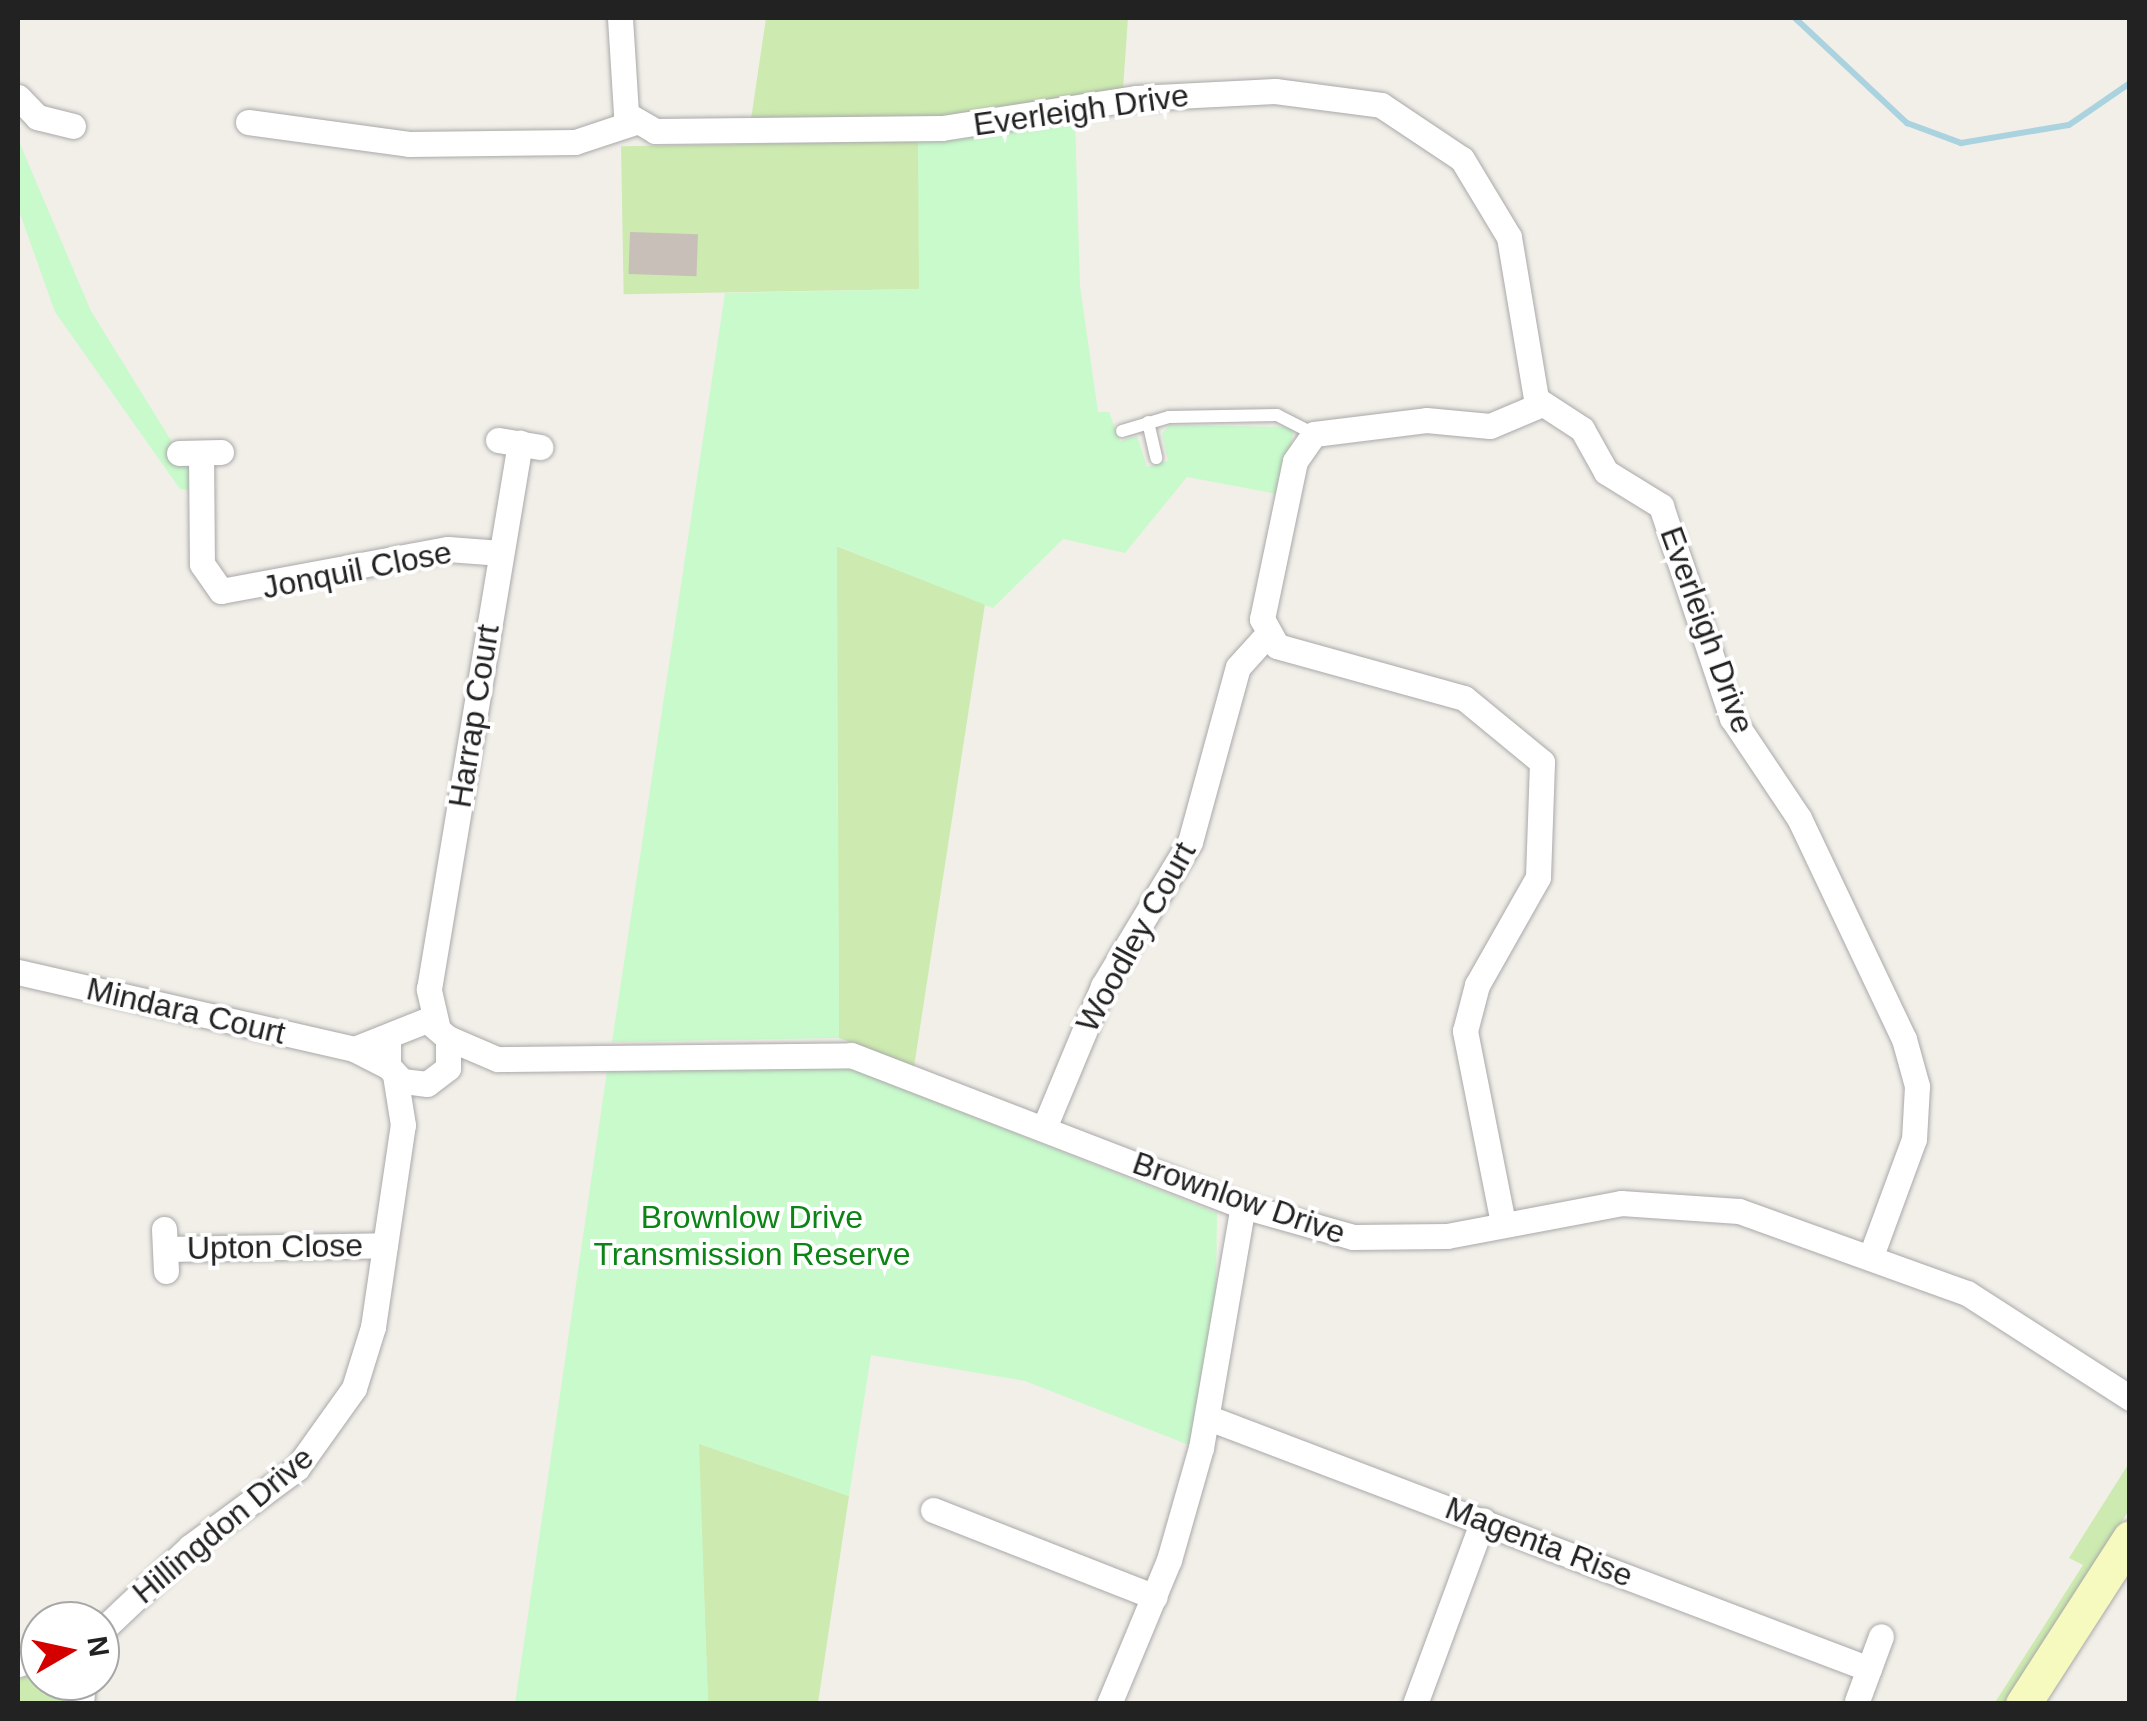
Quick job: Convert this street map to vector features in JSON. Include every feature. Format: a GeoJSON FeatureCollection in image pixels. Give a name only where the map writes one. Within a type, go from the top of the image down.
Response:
{"type":"FeatureCollection","features":[{"type":"Feature","properties":{"kind":"street"},"geometry":{"type":"LineString","coordinates":[[248,122],[409,144],[574,142],[632,123],[622,102],[620,18]]}},
{"type":"Feature","properties":{"kind":"street","name":"Everleigh Drive"},"geometry":{"type":"LineString","coordinates":[[632,123],[676,133],[942,128],[1244,91],[1381,105],[1446,144],[1489,194],[1512,250],[1540,404],[1582,429],[1606,472],[1661,506],[1732,718],[1799,818],[1904,1039],[1917,1086],[1914,1139],[1872,1253]]}},
{"type":"Feature","properties":{"kind":"street"},"geometry":{"type":"LineString","coordinates":[[18,97],[37,116],[73,126]]}},
{"type":"Feature","properties":{"kind":"street"},"geometry":{"type":"LineString","coordinates":[[1503,1223],[1465,1031],[1478,985],[1538,877],[1542,762],[1449,691],[1266,636],[1292,471],[1314,434],[1426,420],[1490,426],[1540,404]]}},
{"type":"Feature","properties":{"kind":"street","name":"Harrap Court"},"geometry":{"type":"LineString","coordinates":[[443,1032],[429,989],[520,443]]}},
{"type":"Feature","properties":{"kind":"street","name":"Jonquil Close"},"geometry":{"type":"LineString","coordinates":[[200,453],[202,564],[209,594],[240,593],[448,549],[501,553]]}},
{"type":"Feature","properties":{"kind":"street","name":"Woodley Court"},"geometry":{"type":"LineString","coordinates":[[1044,1128],[1103,986],[1190,842],[1238,668],[1266,636]]}},
{"type":"Feature","properties":{"kind":"street","name":"Mindara Court"},"geometry":{"type":"LineString","coordinates":[[18,972],[354,1049],[391,1071],[434,1080]]}},
{"type":"Feature","properties":{"kind":"street","name":"Harrap Court"},"geometry":{"type":"LineString","coordinates":[[397,1029],[429,989]]}},
{"type":"Feature","properties":{"kind":"street"},"geometry":{"type":"LineString","coordinates":[[354,1049],[397,1029]]}},
{"type":"Feature","properties":{"kind":"street","name":"Brownlow Drive"},"geometry":{"type":"LineString","coordinates":[[397,1029],[443,1032],[497,1058]]}},
{"type":"Feature","properties":{"kind":"street","name":"Hillingdon Drive"},"geometry":{"type":"LineString","coordinates":[[120,1618],[318,1446],[365,1360],[403,1125],[391,1071],[397,1029]]}},
{"type":"Feature","properties":{"kind":"street"},"geometry":{"type":"LineString","coordinates":[[434,1080],[443,1032]]}},
{"type":"Feature","properties":{"kind":"street","name":"Brownlow Drive"},"geometry":{"type":"LineString","coordinates":[[434,1080],[497,1058],[851,1056],[1243,1206],[1376,1240],[1503,1223],[1588,1206],[1680,1204],[1792,1223],[1872,1253],[2007,1315],[2130,1398]]}},
{"type":"Feature","properties":{"kind":"street","name":"Hillingdon Drive"},"geometry":{"type":"LineString","coordinates":[[403,1125],[434,1080]]}},
{"type":"Feature","properties":{"kind":"street"},"geometry":{"type":"LineString","coordinates":[[1109,1704],[1155,1597],[1208,1418],[1243,1206]]}},
{"type":"Feature","properties":{"kind":"street","name":"Upton Close"},"geometry":{"type":"LineString","coordinates":[[165,1250],[385,1245]]}},
{"type":"Feature","properties":{"kind":"street","name":"Magenta Rise"},"geometry":{"type":"LineString","coordinates":[[1208,1418],[1868,1669]]}},
{"type":"Feature","properties":{"kind":"street"},"geometry":{"type":"LineString","coordinates":[[933,1510],[1155,1597]]}},
{"type":"Feature","properties":{"kind":"street"},"geometry":{"type":"LineString","coordinates":[[1416,1704],[1484,1520]]}},
{"type":"Feature","properties":{"kind":"street"},"geometry":{"type":"LineString","coordinates":[[2023,1704],[2130,1538]]}},
{"type":"Feature","properties":{"kind":"street"},"geometry":{"type":"LineString","coordinates":[[1856,1701],[1881,1636]]}},
{"type":"Feature","properties":{"kind":"lane"},"geometry":{"type":"LineString","coordinates":[[1122,430],[1148,422],[1277,415],[1314,434]]}},
{"type":"Feature","properties":{"kind":"lane"},"geometry":{"type":"LineString","coordinates":[[1148,422],[1156,458]]}},
{"type":"Feature","properties":{"kind":"green space"},"geometry":{"type":"Polygon","coordinates":[[[766,18],[1128,18],[1123,89],[949,116],[751,119],[766,18]]]}},
{"type":"Feature","properties":{"kind":"green space"},"geometry":{"type":"Polygon","coordinates":[[[1075,119],[1080,286],[1098,412],[1109,412],[1120,441],[1137,436],[1147,467],[1168,461],[1162,433],[1170,425],[1294,427],[1282,495],[1187,477],[1125,553],[1063,539],[993,608],[837,546],[839,1038],[612,1042],[725,293],[919,289],[918,141],[1075,119]]]}},
{"type":"Feature","properties":{"kind":"green space"},"geometry":{"type":"Polygon","coordinates":[[[18,139],[91,311],[190,471],[193,490],[180,489],[55,312],[18,208],[18,139]]]}},
{"type":"Feature","properties":{"kind":"green space"},"geometry":{"type":"Polygon","coordinates":[[[918,141],[921,289],[624,294],[621,146],[918,141]]]}},
{"type":"Feature","properties":{"kind":"green space"},"geometry":{"type":"Polygon","coordinates":[[[836,546],[985,604],[914,1067],[839,1038],[836,546]]]}},
{"type":"Feature","properties":{"kind":"green space","name":"Brownlow Drive Transmission Reserve"},"geometry":{"type":"Polygon","coordinates":[[[849,1068],[1217,1213],[1216,1297],[1189,1445],[1025,1381],[871,1355],[849,1496],[699,1444],[708,1703],[515,1704],[607,1071],[849,1068]]]}},
{"type":"Feature","properties":{"kind":"green space"},"geometry":{"type":"Polygon","coordinates":[[[698,1443],[849,1496],[818,1703],[708,1703],[698,1443]]]}},
{"type":"Feature","properties":{"kind":"green space"},"geometry":{"type":"Polygon","coordinates":[[[2129,1463],[2129,1510],[2010,1703],[1994,1704],[2083,1565],[2069,1558],[2129,1463]]]}},
{"type":"Feature","properties":{"kind":"green space"},"geometry":{"type":"Polygon","coordinates":[[[18,1680],[20,1701],[68,1703],[18,1704],[18,1680]]]}},
{"type":"Feature","properties":{"kind":"building"},"geometry":{"type":"Polygon","coordinates":[[[630,232],[698,234],[696,276],[629,274],[630,232]]]}},
{"type":"Feature","properties":{"kind":"waterway"},"geometry":{"type":"LineString","coordinates":[[1795,18],[1907,123],[1961,143],[2069,125],[2130,83]]}}]}
